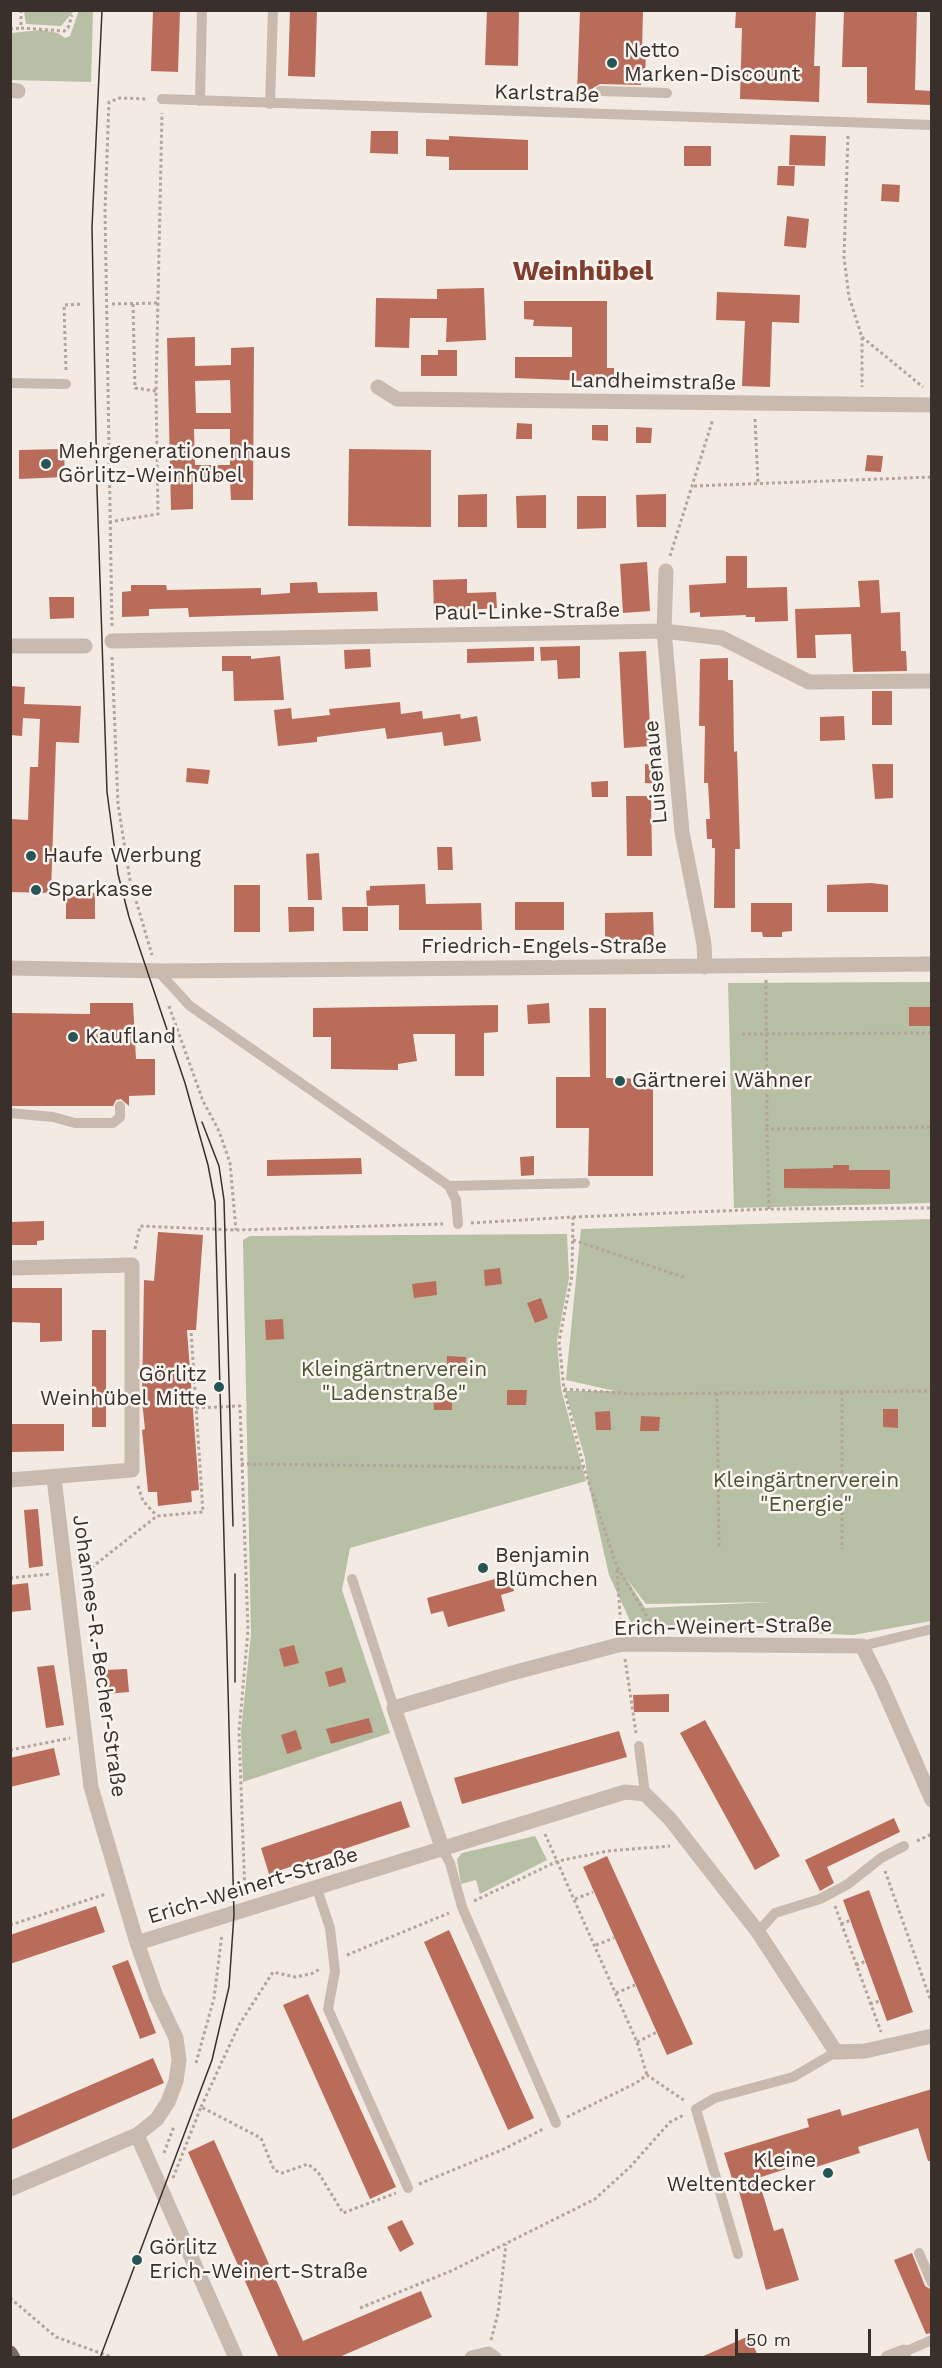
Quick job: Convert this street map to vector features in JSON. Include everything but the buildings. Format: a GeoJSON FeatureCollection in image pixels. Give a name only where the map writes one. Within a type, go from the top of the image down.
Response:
{"type":"FeatureCollection","features":[{"type":"Feature","properties":{"kind":"main road"},"geometry":{"type":"LineString","coordinates":[[10,2353],[13,2358]]}},
{"type":"Feature","properties":{"kind":"street","name":"Landheimstraße"},"geometry":{"type":"LineString","coordinates":[[378,387],[397,399],[932,405]]}},
{"type":"Feature","properties":{"kind":"street","name":"Luisenaue"},"geometry":{"type":"LineString","coordinates":[[666,571],[664,631],[682,832],[704,944],[705,967]]}},
{"type":"Feature","properties":{"kind":"street","name":"Paul-Linke-Straße"},"geometry":{"type":"LineString","coordinates":[[112,641],[664,631],[722,639],[809,682],[932,681]]}},
{"type":"Feature","properties":{"kind":"street"},"geometry":{"type":"LineString","coordinates":[[10,646],[85,646]]}},
{"type":"Feature","properties":{"kind":"street","name":"Friedrich-Engels-Straße"},"geometry":{"type":"LineString","coordinates":[[10,968],[158,971],[932,964]]}},
{"type":"Feature","properties":{"kind":"street"},"geometry":{"type":"LineString","coordinates":[[10,1268],[132,1265],[132,1470],[10,1480]]}},
{"type":"Feature","properties":{"kind":"street","name":"Johannes-R.-Becher-Straße"},"geometry":{"type":"LineString","coordinates":[[54,1478],[91,1787],[138,1942]]}},
{"type":"Feature","properties":{"kind":"street","name":"Erich-Weinert-Straße"},"geometry":{"type":"LineString","coordinates":[[394,1708],[512,1672],[622,1644],[862,1646],[932,1800]]}},
{"type":"Feature","properties":{"kind":"street"},"geometry":{"type":"LineString","coordinates":[[394,1708],[443,1850]]}},
{"type":"Feature","properties":{"kind":"street","name":"Erich-Weinert-Straße"},"geometry":{"type":"LineString","coordinates":[[10,2189],[136,2135],[157,2119],[168,2102],[176,2081],[179,2060],[176,2038],[156,1996],[138,1942],[317,1889],[625,1792],[645,1794]]}},
{"type":"Feature","properties":{"kind":"street"},"geometry":{"type":"LineString","coordinates":[[645,1794],[690,1844],[758,1932],[836,2052],[887,2048],[932,2036]]}},
{"type":"Feature","properties":{"kind":"street"},"geometry":{"type":"LineString","coordinates":[[136,2135],[236,2358]]}},
{"type":"Feature","properties":{"kind":"street"},"geometry":{"type":"LineString","coordinates":[[888,2358],[904,2352]]}},
{"type":"Feature","properties":{"kind":"street"},"geometry":{"type":"LineString","coordinates":[[472,2358],[491,2356]]}},
{"type":"Feature","properties":{"kind":"lane"},"geometry":{"type":"LineString","coordinates":[[200,101],[202,10]]}},
{"type":"Feature","properties":{"kind":"lane"},"geometry":{"type":"LineString","coordinates":[[270,104],[273,10]]}},
{"type":"Feature","properties":{"kind":"lane"},"geometry":{"type":"LineString","coordinates":[[600,91],[667,93]]}},
{"type":"Feature","properties":{"kind":"lane","name":"Karlstraße"},"geometry":{"type":"LineString","coordinates":[[162,99],[932,124]]}},
{"type":"Feature","properties":{"kind":"lane"},"geometry":{"type":"LineString","coordinates":[[10,383],[66,384]]}},
{"type":"Feature","properties":{"kind":"lane"},"geometry":{"type":"LineString","coordinates":[[158,971],[190,1006],[449,1186],[456,1200],[458,1224]]}},
{"type":"Feature","properties":{"kind":"lane"},"geometry":{"type":"LineString","coordinates":[[10,1113],[53,1117],[75,1123],[113,1123],[120,1117],[120,1106]]}},
{"type":"Feature","properties":{"kind":"lane"},"geometry":{"type":"LineString","coordinates":[[449,1186],[585,1183]]}},
{"type":"Feature","properties":{"kind":"lane"},"geometry":{"type":"LineString","coordinates":[[352,1579],[394,1708]]}},
{"type":"Feature","properties":{"kind":"lane"},"geometry":{"type":"LineString","coordinates":[[862,1646],[932,1629]]}},
{"type":"Feature","properties":{"kind":"lane"},"geometry":{"type":"LineString","coordinates":[[639,1746],[645,1794]]}},
{"type":"Feature","properties":{"kind":"lane"},"geometry":{"type":"LineString","coordinates":[[758,1932],[775,1913],[830,1894],[848,1884],[881,1858],[904,1846]]}},
{"type":"Feature","properties":{"kind":"lane"},"geometry":{"type":"LineString","coordinates":[[443,1850],[450,1863],[462,1907],[556,2123]]}},
{"type":"Feature","properties":{"kind":"lane"},"geometry":{"type":"LineString","coordinates":[[317,1889],[330,1928],[335,1971],[328,2009],[408,2188]]}},
{"type":"Feature","properties":{"kind":"lane"},"geometry":{"type":"LineString","coordinates":[[738,2254],[696,2109],[715,2098],[793,2078],[836,2052]]}},
{"type":"Feature","properties":{"kind":"lane"},"geometry":{"type":"LineString","coordinates":[[919,2253],[932,2283]]}},
{"type":"Feature","properties":{"kind":"lane"},"geometry":{"type":"LineString","coordinates":[[904,2352],[932,2340]]}},
{"type":"Feature","properties":{"kind":"path"},"geometry":{"type":"LineString","coordinates":[[21,10],[21,28]]}},
{"type":"Feature","properties":{"kind":"path"},"geometry":{"type":"LineString","coordinates":[[10,29],[64,31],[68,28],[72,15]]}},
{"type":"Feature","properties":{"kind":"path"},"geometry":{"type":"LineString","coordinates":[[109,522],[158,514],[156,392],[162,99]]}},
{"type":"Feature","properties":{"kind":"path"},"geometry":{"type":"LineString","coordinates":[[848,122],[844,257],[849,297],[862,337],[862,406]]}},
{"type":"Feature","properties":{"kind":"path"},"geometry":{"type":"LineString","coordinates":[[112,304],[159,303]]}},
{"type":"Feature","properties":{"kind":"path"},"geometry":{"type":"LineString","coordinates":[[66,384],[64,305],[83,304]]}},
{"type":"Feature","properties":{"kind":"path"},"geometry":{"type":"LineString","coordinates":[[133,304],[135,388],[156,392]]}},
{"type":"Feature","properties":{"kind":"path"},"geometry":{"type":"LineString","coordinates":[[862,337],[932,394]]}},
{"type":"Feature","properties":{"kind":"path"},"geometry":{"type":"LineString","coordinates":[[671,554],[718,403]]}},
{"type":"Feature","properties":{"kind":"path"},"geometry":{"type":"LineString","coordinates":[[755,404],[758,483]]}},
{"type":"Feature","properties":{"kind":"path"},"geometry":{"type":"LineString","coordinates":[[694,486],[932,477]]}},
{"type":"Feature","properties":{"kind":"path"},"geometry":{"type":"LineString","coordinates":[[766,966],[766,1129],[769,1209]]}},
{"type":"Feature","properties":{"kind":"path"},"geometry":{"type":"LineString","coordinates":[[742,1034],[932,1033]]}},
{"type":"Feature","properties":{"kind":"path"},"geometry":{"type":"LineString","coordinates":[[766,1129],[932,1127]]}},
{"type":"Feature","properties":{"kind":"path"},"geometry":{"type":"LineString","coordinates":[[132,1265],[140,1226],[200,1228],[458,1224],[769,1209],[932,1208]]}},
{"type":"Feature","properties":{"kind":"path"},"geometry":{"type":"LineString","coordinates":[[573,1217],[572,1275],[559,1341],[564,1389],[584,1468],[617,1567],[643,1612],[667,1645]]}},
{"type":"Feature","properties":{"kind":"path"},"geometry":{"type":"LineString","coordinates":[[199,1234],[200,1228]]}},
{"type":"Feature","properties":{"kind":"path"},"geometry":{"type":"LineString","coordinates":[[573,1240],[686,1278]]}},
{"type":"Feature","properties":{"kind":"path"},"geometry":{"type":"LineString","coordinates":[[10,1578],[67,1578],[157,1516],[203,1512],[191,1331]]}},
{"type":"Feature","properties":{"kind":"path"},"geometry":{"type":"LineString","coordinates":[[564,1389],[634,1394],[932,1391]]}},
{"type":"Feature","properties":{"kind":"path"},"geometry":{"type":"LineString","coordinates":[[842,1392],[842,1548]]}},
{"type":"Feature","properties":{"kind":"path"},"geometry":{"type":"LineString","coordinates":[[717,1393],[719,1550]]}},
{"type":"Feature","properties":{"kind":"path"},"geometry":{"type":"LineString","coordinates":[[196,1408],[240,1406],[248,1630],[238,1732],[246,1910]]}},
{"type":"Feature","properties":{"kind":"path"},"geometry":{"type":"LineString","coordinates":[[241,1464],[584,1468]]}},
{"type":"Feature","properties":{"kind":"path"},"geometry":{"type":"LineString","coordinates":[[132,1470],[143,1501],[157,1516]]}},
{"type":"Feature","properties":{"kind":"path"},"geometry":{"type":"LineString","coordinates":[[617,1567],[622,1644],[631,1689],[632,1716],[639,1746]]}},
{"type":"Feature","properties":{"kind":"path"},"geometry":{"type":"LineString","coordinates":[[10,1750],[84,1735]]}},
{"type":"Feature","properties":{"kind":"path"},"geometry":{"type":"LineString","coordinates":[[539,1820],[596,1945],[637,2042],[647,2075]]}},
{"type":"Feature","properties":{"kind":"path"},"geometry":{"type":"LineString","coordinates":[[165,2198],[201,2107],[239,2025],[273,1972],[295,1977],[310,1974],[334,1961],[462,1907],[558,1861],[608,1851],[690,1844]]}},
{"type":"Feature","properties":{"kind":"path"},"geometry":{"type":"LineString","coordinates":[[881,1858],[932,2004]]}},
{"type":"Feature","properties":{"kind":"path"},"geometry":{"type":"LineString","coordinates":[[10,1925],[121,1890]]}},
{"type":"Feature","properties":{"kind":"path"},"geometry":{"type":"LineString","coordinates":[[575,1899],[593,1892]]}},
{"type":"Feature","properties":{"kind":"path"},"geometry":{"type":"LineString","coordinates":[[830,1894],[887,2048]]}},
{"type":"Feature","properties":{"kind":"path"},"geometry":{"type":"LineString","coordinates":[[195,2067],[214,1998],[224,1917]]}},
{"type":"Feature","properties":{"kind":"path"},"geometry":{"type":"LineString","coordinates":[[841,1924],[851,1920]]}},
{"type":"Feature","properties":{"kind":"path"},"geometry":{"type":"LineString","coordinates":[[596,1945],[614,1938]]}},
{"type":"Feature","properties":{"kind":"path"},"geometry":{"type":"LineString","coordinates":[[856,1965],[866,1961]]}},
{"type":"Feature","properties":{"kind":"path"},"geometry":{"type":"LineString","coordinates":[[616,1993],[635,1985]]}},
{"type":"Feature","properties":{"kind":"path"},"geometry":{"type":"LineString","coordinates":[[870,2004],[880,2001]]}},
{"type":"Feature","properties":{"kind":"path"},"geometry":{"type":"LineString","coordinates":[[637,2042],[657,2032]]}},
{"type":"Feature","properties":{"kind":"path"},"geometry":{"type":"LineString","coordinates":[[201,2107],[261,2138],[274,2170],[282,2173],[308,2164],[318,2172],[344,2213],[408,2188]]}},
{"type":"Feature","properties":{"kind":"path"},"geometry":{"type":"LineString","coordinates":[[360,2308],[451,2271],[595,2199],[630,2168],[670,2122],[696,2109]]}},
{"type":"Feature","properties":{"kind":"path"},"geometry":{"type":"LineString","coordinates":[[155,2176],[176,2122]]}},
{"type":"Feature","properties":{"kind":"path"},"geometry":{"type":"LineString","coordinates":[[491,2356],[506,2244]]}},
{"type":"Feature","properties":{"kind":"path"},"geometry":{"type":"LineString","coordinates":[[10,2298],[56,2337],[114,2358]]}},
{"type":"Feature","properties":{"kind":"green space"},"geometry":{"type":"Polygon","coordinates":[[[24,10],[74,11],[61,26],[26,24],[24,10]]]}},
{"type":"Feature","properties":{"kind":"green space"},"geometry":{"type":"Polygon","coordinates":[[[79,10],[93,11],[91,82],[11,80],[11,33],[41,30],[58,33],[65,38],[70,36],[79,10]]]}},
{"type":"Feature","properties":{"kind":"green space"},"geometry":{"type":"Polygon","coordinates":[[[931,982],[931,1203],[734,1208],[728,983],[931,982]]]}},
{"type":"Feature","properties":{"kind":"green space","name":"Kleingärtnerverein \"Energie\""},"geometry":{"type":"Polygon","coordinates":[[[931,1219],[931,1621],[853,1635],[632,1625],[609,1575],[588,1482],[585,1458],[565,1391],[615,1391],[566,1380],[581,1229],[931,1219]],[[626,1578],[645,1608],[772,1602],[646,1604],[626,1578]]]}},
{"type":"Feature","properties":{"kind":"green space","name":"Kleingärtnerverein \"Ladenstraße\""},"geometry":{"type":"Polygon","coordinates":[[[567,1234],[569,1278],[557,1341],[561,1389],[586,1481],[350,1548],[342,1590],[390,1733],[243,1782],[241,1731],[251,1634],[243,1240],[250,1236],[567,1234]]]}},
{"type":"Feature","properties":{"kind":"green space"},"geometry":{"type":"Polygon","coordinates":[[[535,1836],[547,1860],[480,1894],[476,1880],[461,1884],[457,1859],[462,1853],[535,1836]]]}},
{"type":"Feature","properties":{"kind":"tram line"},"geometry":{"type":"LineString","coordinates":[[100,2358],[212,2060],[229,1987],[234,1914],[215,1202],[208,1165],[185,1083],[129,917],[118,874],[107,792],[97,489],[92,227],[102,10]]}},
{"type":"Feature","properties":{"kind":"tram line"},"geometry":{"type":"LineString","coordinates":[[202,1122],[219,1166],[224,1200],[233,1526]]}},
{"type":"Feature","properties":{"kind":"tram line"},"geometry":{"type":"LineString","coordinates":[[235,1574],[235,1682]]}},
{"type":"Feature","properties":{"kind":"place","name":"Netto Marken-Discount"},"geometry":{"type":"Point","coordinates":[612,63]}},
{"type":"Feature","properties":{"kind":"place","name":"Mehrgenerationenhaus Görlitz-Weinhübel"},"geometry":{"type":"Point","coordinates":[46,464]}},
{"type":"Feature","properties":{"kind":"place","name":"Haufe Werbung"},"geometry":{"type":"Point","coordinates":[31,856]}},
{"type":"Feature","properties":{"kind":"place","name":"Sparkasse"},"geometry":{"type":"Point","coordinates":[36,890]}},
{"type":"Feature","properties":{"kind":"place","name":"Kaufland"},"geometry":{"type":"Point","coordinates":[73,1037]}},
{"type":"Feature","properties":{"kind":"place","name":"Gärtnerei Wähner"},"geometry":{"type":"Point","coordinates":[620,1081]}},
{"type":"Feature","properties":{"kind":"place","name":"Görlitz Weinhübel Mitte"},"geometry":{"type":"Point","coordinates":[219,1387]}},
{"type":"Feature","properties":{"kind":"place","name":"Benjamin Blümchen"},"geometry":{"type":"Point","coordinates":[483,1568]}},
{"type":"Feature","properties":{"kind":"place","name":"Kleine Weltentdecker"},"geometry":{"type":"Point","coordinates":[828,2173]}},
{"type":"Feature","properties":{"kind":"place","name":"Görlitz Erich-Weinert-Straße"},"geometry":{"type":"Point","coordinates":[137,2260]}},
{"type":"Feature","properties":{"kind":"district","name":"Weinhübel"},"geometry":{"type":"Point","coordinates":[583,272]}}]}
